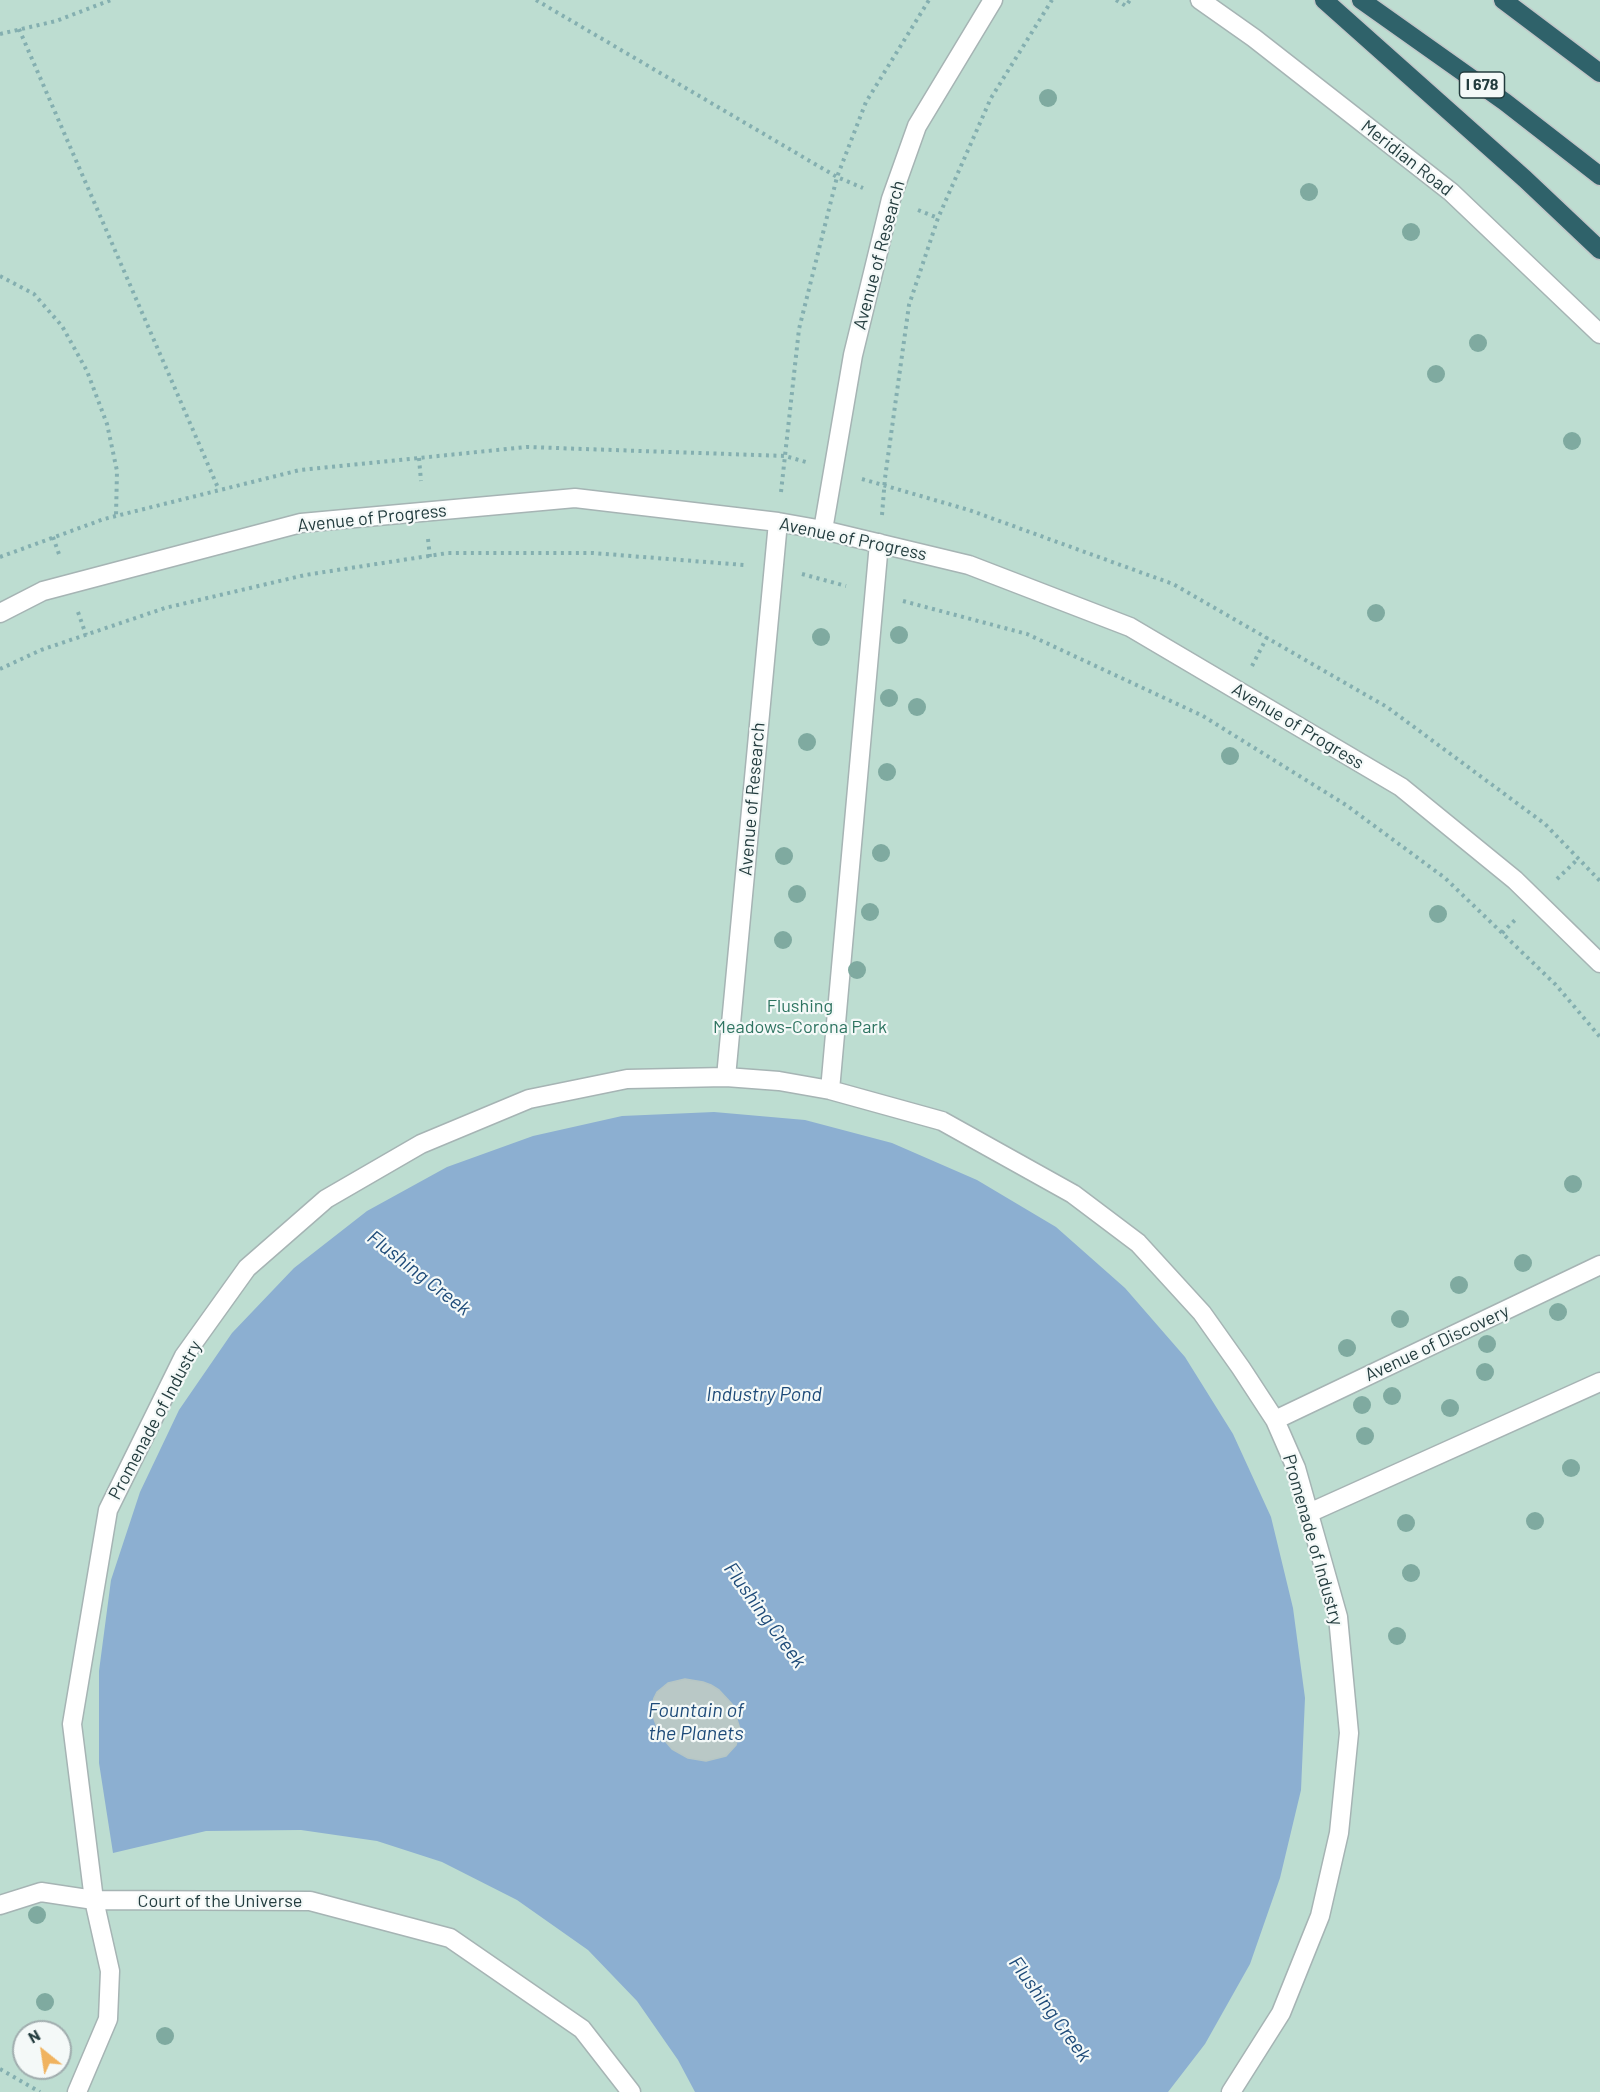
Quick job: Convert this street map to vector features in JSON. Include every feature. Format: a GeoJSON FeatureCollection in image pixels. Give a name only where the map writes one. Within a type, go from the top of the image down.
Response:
{"type":"FeatureCollection","features":[{"type":"Feature","properties":{"kind":"highway"},"geometry":{"type":"LineString","coordinates":[[1324,0],[1525,179],[1600,250]]}},
{"type":"Feature","properties":{"kind":"highway","name":"I 678"},"geometry":{"type":"LineString","coordinates":[[1361,0],[1505,102],[1600,176]]}},
{"type":"Feature","properties":{"kind":"highway"},"geometry":{"type":"LineString","coordinates":[[1503,0],[1600,73]]}},
{"type":"Feature","properties":{"kind":"street","name":"Avenue of Research"},"geometry":{"type":"LineString","coordinates":[[823,530],[853,355],[891,199],[917,126],[993,0]]}},
{"type":"Feature","properties":{"kind":"street","name":"Meridian Road"},"geometry":{"type":"LineString","coordinates":[[1200,0],[1254,38],[1451,192],[1600,334]]}},
{"type":"Feature","properties":{"kind":"street","name":"Avenue of Progress"},"geometry":{"type":"LineString","coordinates":[[0,613],[43,591],[301,523],[575,498],[778,522],[823,530],[969,565],[1130,627],[1401,787],[1515,880],[1600,963]]}},
{"type":"Feature","properties":{"kind":"street","name":"Avenue of Research"},"geometry":{"type":"LineString","coordinates":[[726,1077],[778,522]]}},
{"type":"Feature","properties":{"kind":"street"},"geometry":{"type":"LineString","coordinates":[[830,1090],[879,543]]}},
{"type":"Feature","properties":{"kind":"street","name":"Promenade of Industry"},"geometry":{"type":"LineString","coordinates":[[77,2092],[108,2019],[110,1971],[94,1900],[72,1724],[108,1510],[184,1356],[246,1268],[326,1199],[421,1144],[529,1098],[627,1079],[726,1077],[830,1090],[942,1121],[1073,1194],[1138,1243],[1202,1313],[1275,1420],[1296,1467],[1338,1617],[1349,1733],[1339,1833],[1320,1916],[1281,2013],[1231,2092]]}},
{"type":"Feature","properties":{"kind":"street","name":"Avenue of Discovery"},"geometry":{"type":"LineString","coordinates":[[1275,1420],[1600,1265]]}},
{"type":"Feature","properties":{"kind":"street"},"geometry":{"type":"LineString","coordinates":[[1309,1513],[1600,1382]]}},
{"type":"Feature","properties":{"kind":"street","name":"Court of the Universe"},"geometry":{"type":"LineString","coordinates":[[0,1905],[41,1892],[94,1900],[310,1900],[450,1938],[582,2029],[631,2092]]}},
{"type":"Feature","properties":{"kind":"path"},"geometry":{"type":"LineString","coordinates":[[0,34],[56,21],[111,0]]}},
{"type":"Feature","properties":{"kind":"path"},"geometry":{"type":"LineString","coordinates":[[536,0],[837,177],[938,218]]}},
{"type":"Feature","properties":{"kind":"path"},"geometry":{"type":"LineString","coordinates":[[778,522],[799,329],[837,177],[866,102],[929,0]]}},
{"type":"Feature","properties":{"kind":"path"},"geometry":{"type":"LineString","coordinates":[[879,543],[885,478],[909,305],[938,218],[991,98],[1052,0]]}},
{"type":"Feature","properties":{"kind":"path"},"geometry":{"type":"LineString","coordinates":[[1116,0],[1126,6],[1130,0]]}},
{"type":"Feature","properties":{"kind":"path"},"geometry":{"type":"LineString","coordinates":[[19,29],[219,490]]}},
{"type":"Feature","properties":{"kind":"path"},"geometry":{"type":"LineString","coordinates":[[0,276],[34,294],[62,326],[87,370],[107,424],[117,471],[116,516]]}},
{"type":"Feature","properties":{"kind":"path"},"geometry":{"type":"LineString","coordinates":[[0,2069],[40,2092]]}},
{"type":"Feature","properties":{"kind":"green space","name":"Flushing Meadows-Corona Park"},"geometry":{"type":"Polygon","coordinates":[[[0,0],[1600,0],[1600,2092],[0,2092],[0,0]]]}},
{"type":"Feature","properties":{"kind":"water","name":"Industry Pond"},"geometry":{"type":"Polygon","coordinates":[[[714,1112],[805,1120],[892,1143],[977,1180],[1056,1227],[1125,1288],[1185,1357],[1233,1434],[1271,1517],[1293,1608],[1305,1698],[1301,1790],[1280,1878],[1250,1964],[1205,2044],[1168,2092],[695,2092],[678,2060],[637,2001],[588,1950],[517,1900],[442,1862],[377,1841],[301,1830],[206,1831],[113,1853],[99,1763],[99,1671],[111,1580],[140,1492],[179,1410],[232,1333],[294,1268],[367,1211],[447,1167],[533,1136],[622,1116],[714,1112]]]}},
{"type":"Feature","properties":{"kind":"building"},"geometry":{"type":"Polygon","coordinates":[[[685,1679],[711,1685],[732,1704],[740,1729],[736,1745],[726,1756],[706,1761],[688,1758],[672,1749],[660,1735],[654,1719],[652,1706],[654,1698],[657,1692],[668,1683],[685,1679]]]}},
{"type":"Feature","properties":{"kind":"water label","name":"Flushing Creek"},"geometry":{"type":"Point","coordinates":[419,1273]}},
{"type":"Feature","properties":{"kind":"water label","name":"Flushing Creek"},"geometry":{"type":"Point","coordinates":[765,1615]}},
{"type":"Feature","properties":{"kind":"water label","name":"Fountain of the Planets"},"geometry":{"type":"Point","coordinates":[696,1722]}},
{"type":"Feature","properties":{"kind":"water label","name":"Flushing Creek"},"geometry":{"type":"Point","coordinates":[1050,2009]}}]}
